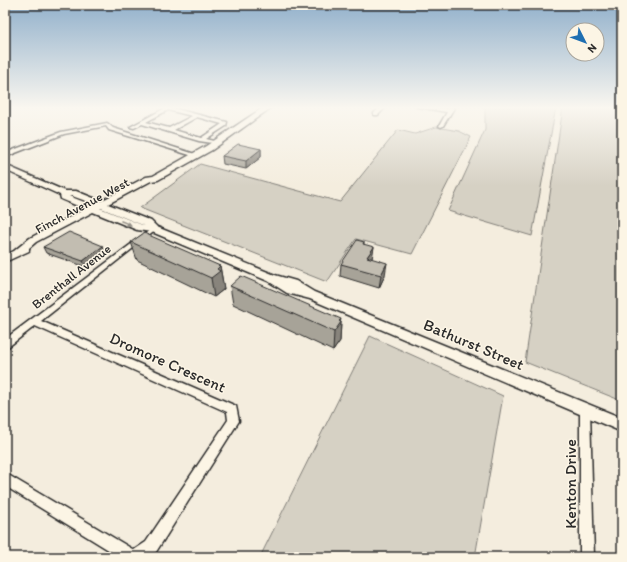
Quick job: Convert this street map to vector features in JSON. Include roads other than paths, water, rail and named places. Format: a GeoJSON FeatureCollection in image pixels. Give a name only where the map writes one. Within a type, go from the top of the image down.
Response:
{"type":"FeatureCollection","features":[{"type":"Feature","properties":{"kind":"main road","name":"Finch Avenue West"},"geometry":{"type":"LineString","coordinates":[[5,259],[18,252],[34,240],[156,182],[155,178],[217,143],[231,133]]}},
{"type":"Feature","properties":{"kind":"main road","name":"Bathurst Street"},"geometry":{"type":"LineString","coordinates":[[6,169],[64,194],[64,197],[100,208],[140,228],[154,229],[272,278],[282,288],[294,293],[312,295],[622,425]]}},
{"type":"Feature","properties":{"kind":"street"},"geometry":{"type":"LineString","coordinates":[[5,155],[62,133]]}},
{"type":"Feature","properties":{"kind":"street"},"geometry":{"type":"LineString","coordinates":[[125,133],[195,155]]}},
{"type":"Feature","properties":{"kind":"street"},"geometry":{"type":"LineString","coordinates":[[180,133],[217,143]]}},
{"type":"Feature","properties":{"kind":"street"},"geometry":{"type":"LineString","coordinates":[[201,140],[211,133]]}},
{"type":"Feature","properties":{"kind":"street","name":"Brenthall Avenue"},"geometry":{"type":"LineString","coordinates":[[5,344],[154,229]]}},
{"type":"Feature","properties":{"kind":"street","name":"Dromore Crescent"},"geometry":{"type":"LineString","coordinates":[[34,322],[232,409],[234,421],[151,547],[136,557]]}},
{"type":"Feature","properties":{"kind":"street","name":"Kenton Drive"},"geometry":{"type":"LineString","coordinates":[[585,410],[587,557]]}},
{"type":"Feature","properties":{"kind":"street"},"geometry":{"type":"LineString","coordinates":[[5,479],[133,557]]}}]}
